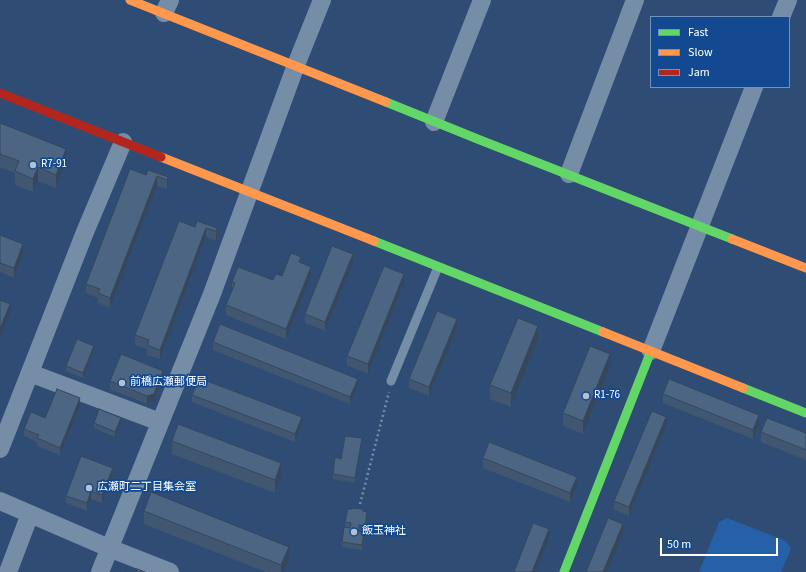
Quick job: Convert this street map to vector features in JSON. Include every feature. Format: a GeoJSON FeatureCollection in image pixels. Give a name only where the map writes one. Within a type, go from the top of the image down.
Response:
{"type":"FeatureCollection","features":[{"type":"Feature","properties":{"kind":"street"},"geometry":{"type":"LineString","coordinates":[[130,0],[167,6],[296,65],[434,122],[806,268]]}},
{"type":"Feature","properties":{"kind":"street"},"geometry":{"type":"LineString","coordinates":[[100,572],[212,294],[296,65],[322,0]]}},
{"type":"Feature","properties":{"kind":"street"},"geometry":{"type":"LineString","coordinates":[[434,122],[482,0]]}},
{"type":"Feature","properties":{"kind":"street"},"geometry":{"type":"LineString","coordinates":[[569,174],[635,0]]}},
{"type":"Feature","properties":{"kind":"street"},"geometry":{"type":"LineString","coordinates":[[781,16],[788,0]]}},
{"type":"Feature","properties":{"kind":"street"},"geometry":{"type":"LineString","coordinates":[[564,572],[754,88]]}},
{"type":"Feature","properties":{"kind":"street"},"geometry":{"type":"LineString","coordinates":[[0,93],[806,413]]}},
{"type":"Feature","properties":{"kind":"street"},"geometry":{"type":"LineString","coordinates":[[0,449],[85,232],[123,142]]}},
{"type":"Feature","properties":{"kind":"street"},"geometry":{"type":"LineString","coordinates":[[30,374],[160,422]]}},
{"type":"Feature","properties":{"kind":"street"},"geometry":{"type":"LineString","coordinates":[[0,501],[109,548],[170,572]]}},
{"type":"Feature","properties":{"kind":"street"},"geometry":{"type":"LineString","coordinates":[[8,572],[30,514]]}},
{"type":"Feature","properties":{"kind":"lane"},"geometry":{"type":"LineString","coordinates":[[391,381],[438,267]]}},
{"type":"Feature","properties":{"kind":"path"},"geometry":{"type":"LineString","coordinates":[[360,504],[391,381]]}},
{"type":"Feature","properties":{"kind":"shaded area"},"geometry":{"type":"Polygon","coordinates":[[[727,518],[786,541],[791,549],[781,572],[699,572],[719,522],[727,518]]]}},
{"type":"Feature","properties":{"kind":"building"},"geometry":{"type":"Polygon","coordinates":[[[0,123],[66,149],[56,175],[38,167],[33,179],[15,171],[19,161],[0,154],[0,123]]]}},
{"type":"Feature","properties":{"kind":"building"},"geometry":{"type":"Polygon","coordinates":[[[130,169],[146,175],[148,170],[168,177],[167,180],[157,176],[110,298],[98,293],[100,289],[86,284],[130,169]]]}},
{"type":"Feature","properties":{"kind":"building"},"geometry":{"type":"Polygon","coordinates":[[[179,221],[195,227],[197,221],[217,228],[216,231],[206,228],[160,350],[147,345],[149,340],[135,335],[179,221]]]}},
{"type":"Feature","properties":{"kind":"building"},"geometry":{"type":"Polygon","coordinates":[[[0,235],[23,244],[14,268],[0,263],[0,235]]]}},
{"type":"Feature","properties":{"kind":"building"},"geometry":{"type":"Polygon","coordinates":[[[332,246],[353,254],[325,322],[305,314],[332,246]]]}},
{"type":"Feature","properties":{"kind":"building"},"geometry":{"type":"Polygon","coordinates":[[[291,253],[301,257],[299,262],[311,267],[286,329],[226,305],[235,283],[232,282],[238,267],[273,280],[276,274],[282,276],[291,253]]]}},
{"type":"Feature","properties":{"kind":"building"},"geometry":{"type":"Polygon","coordinates":[[[384,266],[404,274],[368,364],[347,356],[384,266]]]}},
{"type":"Feature","properties":{"kind":"building"},"geometry":{"type":"Polygon","coordinates":[[[0,300],[10,304],[0,329],[0,300]]]}},
{"type":"Feature","properties":{"kind":"building"},"geometry":{"type":"Polygon","coordinates":[[[437,311],[457,319],[429,387],[409,379],[437,311]]]}},
{"type":"Feature","properties":{"kind":"building"},"geometry":{"type":"Polygon","coordinates":[[[518,318],[538,326],[511,393],[490,385],[518,318]]]}},
{"type":"Feature","properties":{"kind":"building"},"geometry":{"type":"Polygon","coordinates":[[[220,324],[358,379],[350,397],[213,342],[220,324]]]}},
{"type":"Feature","properties":{"kind":"building"},"geometry":{"type":"Polygon","coordinates":[[[77,339],[94,346],[83,373],[66,366],[77,339]]]}},
{"type":"Feature","properties":{"kind":"building","name":"R1-76"},"geometry":{"type":"Polygon","coordinates":[[[590,346],[610,354],[583,421],[563,413],[590,346]]]}},
{"type":"Feature","properties":{"kind":"building"},"geometry":{"type":"Polygon","coordinates":[[[121,354],[163,371],[154,394],[147,396],[110,381],[121,354]]]}},
{"type":"Feature","properties":{"kind":"building"},"geometry":{"type":"Polygon","coordinates":[[[199,378],[302,417],[295,434],[192,395],[199,378]]]}},
{"type":"Feature","properties":{"kind":"building"},"geometry":{"type":"Polygon","coordinates":[[[669,379],[759,415],[753,430],[663,394],[669,379]]]}},
{"type":"Feature","properties":{"kind":"building"},"geometry":{"type":"Polygon","coordinates":[[[57,389],[80,398],[60,448],[37,438],[39,435],[24,429],[31,412],[45,418],[57,389]]]}},
{"type":"Feature","properties":{"kind":"building"},"geometry":{"type":"Polygon","coordinates":[[[99,409],[121,418],[115,432],[94,423],[99,409]]]}},
{"type":"Feature","properties":{"kind":"building"},"geometry":{"type":"Polygon","coordinates":[[[652,411],[666,417],[629,507],[614,501],[652,411]]]}},
{"type":"Feature","properties":{"kind":"building"},"geometry":{"type":"Polygon","coordinates":[[[767,418],[806,433],[806,450],[761,432],[767,418]]]}},
{"type":"Feature","properties":{"kind":"building"},"geometry":{"type":"Polygon","coordinates":[[[178,424],[281,463],[275,480],[172,441],[178,424]]]}},
{"type":"Feature","properties":{"kind":"building"},"geometry":{"type":"Polygon","coordinates":[[[345,436],[362,438],[355,478],[333,474],[335,457],[341,459],[345,436]]]}},
{"type":"Feature","properties":{"kind":"building"},"geometry":{"type":"Polygon","coordinates":[[[489,442],[577,477],[570,493],[483,458],[489,442]]]}},
{"type":"Feature","properties":{"kind":"building"},"geometry":{"type":"Polygon","coordinates":[[[81,456],[113,468],[102,495],[91,491],[87,503],[66,496],[81,456]]]}},
{"type":"Feature","properties":{"kind":"building"},"geometry":{"type":"Polygon","coordinates":[[[151,492],[289,547],[281,565],[144,511],[151,492]]]}},
{"type":"Feature","properties":{"kind":"building","name":"飯玉神社"},"geometry":{"type":"Polygon","coordinates":[[[348,509],[363,509],[363,511],[367,512],[365,526],[359,525],[358,531],[364,532],[362,545],[342,542],[344,527],[350,528],[351,523],[345,522],[348,509]]]}},
{"type":"Feature","properties":{"kind":"building"},"geometry":{"type":"Polygon","coordinates":[[[608,518],[623,524],[603,572],[586,572],[608,518]]]}},
{"type":"Feature","properties":{"kind":"building"},"geometry":{"type":"Polygon","coordinates":[[[533,523],[549,529],[532,572],[514,572],[533,523]]]}},
{"type":"Feature","properties":{"kind":"building"},"geometry":{"type":"Polygon","coordinates":[[[137,569],[145,572],[136,572],[137,569]]]}},
{"type":"Feature","properties":{"kind":"traffic: fast"},"geometry":{"type":"LineString","coordinates":[[386,102],[732,239]]}},
{"type":"Feature","properties":{"kind":"traffic: fast"},"geometry":{"type":"LineString","coordinates":[[374,241],[603,332]]}},
{"type":"Feature","properties":{"kind":"traffic: fast"},"geometry":{"type":"LineString","coordinates":[[564,572],[651,351]]}},
{"type":"Feature","properties":{"kind":"traffic: fast"},"geometry":{"type":"LineString","coordinates":[[743,388],[806,413]]}},
{"type":"Feature","properties":{"kind":"traffic: slow"},"geometry":{"type":"LineString","coordinates":[[130,0],[386,102]]}},
{"type":"Feature","properties":{"kind":"traffic: slow"},"geometry":{"type":"LineString","coordinates":[[161,157],[374,241]]}},
{"type":"Feature","properties":{"kind":"traffic: slow"},"geometry":{"type":"LineString","coordinates":[[732,239],[806,268]]}},
{"type":"Feature","properties":{"kind":"traffic: slow"},"geometry":{"type":"LineString","coordinates":[[603,332],[743,388]]}},
{"type":"Feature","properties":{"kind":"traffic: jam"},"geometry":{"type":"LineString","coordinates":[[0,93],[161,157]]}},
{"type":"Feature","properties":{"kind":"place","name":"R7-91"},"geometry":{"type":"Point","coordinates":[33,165]}},
{"type":"Feature","properties":{"kind":"place","name":"前橋広瀬郵便局"},"geometry":{"type":"Point","coordinates":[122,383]}},
{"type":"Feature","properties":{"kind":"place","name":"R1-76"},"geometry":{"type":"Point","coordinates":[586,396]}},
{"type":"Feature","properties":{"kind":"place","name":"広瀬町二丁目集会室"},"geometry":{"type":"Point","coordinates":[89,488]}},
{"type":"Feature","properties":{"kind":"place","name":"飯玉神社"},"geometry":{"type":"Point","coordinates":[354,532]}}]}
